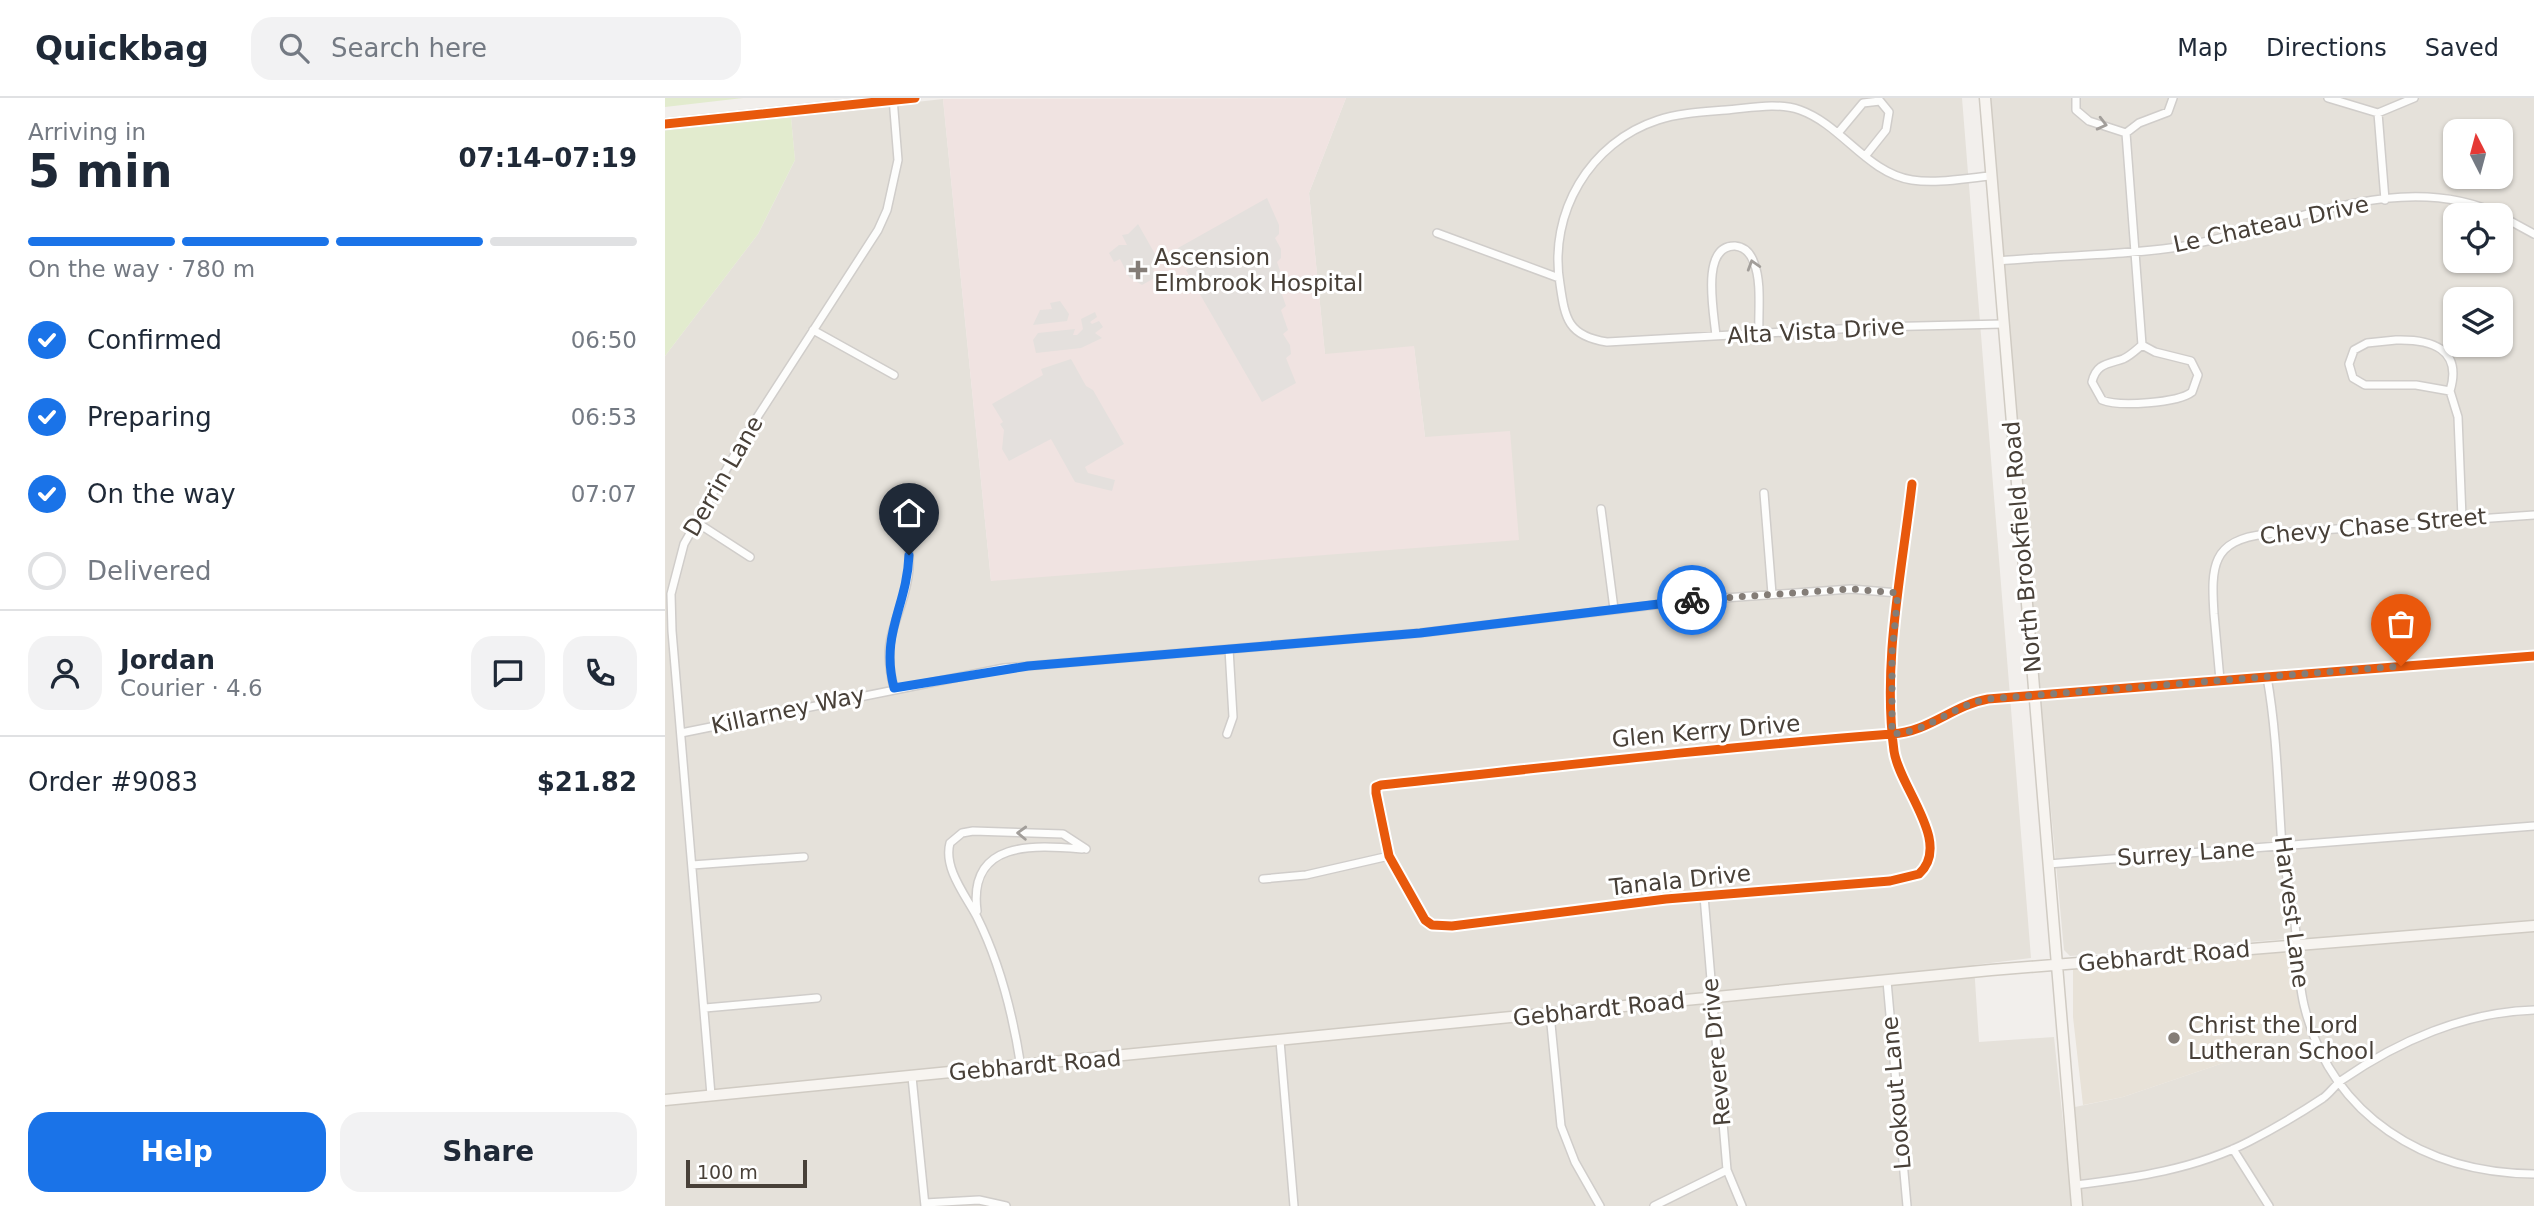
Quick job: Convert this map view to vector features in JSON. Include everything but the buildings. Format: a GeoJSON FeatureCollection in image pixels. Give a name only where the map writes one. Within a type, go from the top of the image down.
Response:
{"type":"FeatureCollection","features":[{"type":"Feature","properties":{"kind":"street"},"geometry":{"type":"LineString","coordinates":[[665,124],[915,98]]}},
{"type":"Feature","properties":{"kind":"street","name":"North Brookfield Road"},"geometry":{"type":"LineString","coordinates":[[1985,98],[2077,1206]]}},
{"type":"Feature","properties":{"kind":"street"},"geometry":{"type":"LineString","coordinates":[[2076,98],[2076,110],[2089,121],[2126,133]]}},
{"type":"Feature","properties":{"kind":"street"},"geometry":{"type":"LineString","coordinates":[[2126,133],[2139,123],[2168,112],[2173,98]]}},
{"type":"Feature","properties":{"kind":"street"},"geometry":{"type":"LineString","coordinates":[[2328,98],[2378,113],[2414,98]]}},
{"type":"Feature","properties":{"kind":"street","name":"Derrin Lane"},"geometry":{"type":"LineString","coordinates":[[711,1095],[671,594],[675,569],[696,522],[747,433],[878,230],[887,210],[898,160],[893,99]]}},
{"type":"Feature","properties":{"kind":"street"},"geometry":{"type":"LineString","coordinates":[[1838,133],[1863,103],[1880,101],[1889,111],[1889,124],[1866,155]]}},
{"type":"Feature","properties":{"kind":"street","name":"Alta Vista Drive"},"geometry":{"type":"LineString","coordinates":[[1991,176],[1911,180],[1886,171],[1838,133],[1802,111],[1784,107],[1686,114],[1639,127],[1603,151],[1586,170],[1564,218],[1559,278],[1565,316],[1575,331],[1589,339],[1628,341],[2003,324]]}},
{"type":"Feature","properties":{"kind":"street"},"geometry":{"type":"LineString","coordinates":[[2378,113],[2385,200]]}},
{"type":"Feature","properties":{"kind":"street"},"geometry":{"type":"LineString","coordinates":[[2126,133],[2142,345]]}},
{"type":"Feature","properties":{"kind":"street","name":"Le Chateau Drive"},"geometry":{"type":"LineString","coordinates":[[1998,261],[2135,251],[2220,239],[2311,211],[2385,200],[2442,200],[2459,203]]}},
{"type":"Feature","properties":{"kind":"street","name":"Le Chateau Drive"},"geometry":{"type":"LineString","coordinates":[[2513,222],[2534,234]]}},
{"type":"Feature","properties":{"kind":"street"},"geometry":{"type":"LineString","coordinates":[[1437,233],[1559,278]]}},
{"type":"Feature","properties":{"kind":"street"},"geometry":{"type":"LineString","coordinates":[[1716,336],[1712,271],[1714,257],[1723,248],[1737,246],[1748,251],[1755,265],[1759,333]]}},
{"type":"Feature","properties":{"kind":"street"},"geometry":{"type":"LineString","coordinates":[[813,330],[894,375]]}},
{"type":"Feature","properties":{"kind":"street"},"geometry":{"type":"LineString","coordinates":[[2450,391],[2416,385],[2377,387],[2358,383],[2350,370],[2351,356],[2354,350],[2367,343],[2427,341],[2440,348],[2449,360],[2453,380],[2450,391],[2458,416],[2462,518]]}},
{"type":"Feature","properties":{"kind":"street"},"geometry":{"type":"LineString","coordinates":[[2142,345],[2162,354],[2191,361],[2198,375],[2192,392],[2181,398],[2158,401],[2114,403],[2102,400],[2092,382],[2098,368],[2104,363],[2125,358],[2142,345]]}},
{"type":"Feature","properties":{"kind":"street"},"geometry":{"type":"LineString","coordinates":[[1892,734],[1892,653],[1912,484]]}},
{"type":"Feature","properties":{"kind":"street"},"geometry":{"type":"LineString","coordinates":[[1764,493],[1772,594]]}},
{"type":"Feature","properties":{"kind":"street"},"geometry":{"type":"LineString","coordinates":[[1601,509],[1613,609]]}},
{"type":"Feature","properties":{"kind":"street","name":"Chevy Chase Street"},"geometry":{"type":"LineString","coordinates":[[2220,680],[2212,577],[2218,557],[2230,543],[2251,535],[2534,515]]}},
{"type":"Feature","properties":{"kind":"street"},"geometry":{"type":"LineString","coordinates":[[696,522],[750,557]]}},
{"type":"Feature","properties":{"kind":"street"},"geometry":{"type":"LineString","coordinates":[[894,688],[888,654],[889,638],[909,574],[907,528]]}},
{"type":"Feature","properties":{"kind":"street","name":"Killarney Way"},"geometry":{"type":"LineString","coordinates":[[681,733],[1004,668],[1420,633],[1613,609],[1772,594],[1851,589],[1898,593]]}},
{"type":"Feature","properties":{"kind":"street"},"geometry":{"type":"LineString","coordinates":[[1227,734],[1233,717],[1229,649]]}},
{"type":"Feature","properties":{"kind":"street","name":"Glen Kerry Drive"},"geometry":{"type":"LineString","coordinates":[[1389,856],[1376,787],[1674,751],[1892,734],[1921,729],[1959,707],[1978,700],[2534,656]]}},
{"type":"Feature","properties":{"kind":"street","name":"Harvest Lane"},"geometry":{"type":"LineString","coordinates":[[2267,677],[2282,845],[2300,982],[2309,1023],[2339,1082],[2374,1119],[2418,1151],[2469,1169],[2534,1174]]}},
{"type":"Feature","properties":{"kind":"street","name":"Tanala Drive"},"geometry":{"type":"LineString","coordinates":[[1389,856],[1425,920],[1432,925],[1452,926],[1704,896],[1904,879],[1925,869],[1930,855],[1926,824],[1898,769],[1892,734]]}},
{"type":"Feature","properties":{"kind":"street","name":"Surrey Lane"},"geometry":{"type":"LineString","coordinates":[[2048,864],[2534,826]]}},
{"type":"Feature","properties":{"kind":"street"},"geometry":{"type":"LineString","coordinates":[[979,920],[976,893],[979,880],[985,869],[1004,852],[1028,845],[1086,849],[1063,834],[973,831],[955,837],[950,843],[948,859],[979,920],[1009,998],[1021,1067]]}},
{"type":"Feature","properties":{"kind":"street"},"geometry":{"type":"LineString","coordinates":[[1263,879],[1306,875],[1389,856]]}},
{"type":"Feature","properties":{"kind":"street"},"geometry":{"type":"LineString","coordinates":[[692,865],[804,857]]}},
{"type":"Feature","properties":{"kind":"street","name":"Revere Drive"},"geometry":{"type":"LineString","coordinates":[[1704,896],[1727,1170],[1742,1206]]}},
{"type":"Feature","properties":{"kind":"street","name":"Gebhardt Road"},"geometry":{"type":"LineString","coordinates":[[665,1100],[2057,964],[2534,926]]}},
{"type":"Feature","properties":{"kind":"street","name":"Lookout Lane"},"geometry":{"type":"LineString","coordinates":[[1887,981],[1907,1206]]}},
{"type":"Feature","properties":{"kind":"street"},"geometry":{"type":"LineString","coordinates":[[705,1007],[817,998]]}},
{"type":"Feature","properties":{"kind":"street"},"geometry":{"type":"LineString","coordinates":[[2075,1185],[2143,1176],[2233,1149],[2295,1116],[2325,1096],[2339,1082],[2402,1044],[2441,1028],[2482,1017],[2534,1010]]}},
{"type":"Feature","properties":{"kind":"street"},"geometry":{"type":"LineString","coordinates":[[1550,1014],[1561,1126],[1575,1162],[1600,1206]]}},
{"type":"Feature","properties":{"kind":"street"},"geometry":{"type":"LineString","coordinates":[[1280,1041],[1294,1206]]}},
{"type":"Feature","properties":{"kind":"street"},"geometry":{"type":"LineString","coordinates":[[912,1077],[925,1205],[979,1200],[1006,1206]]}},
{"type":"Feature","properties":{"kind":"street"},"geometry":{"type":"LineString","coordinates":[[2233,1149],[2269,1206]]}},
{"type":"Feature","properties":{"kind":"street"},"geometry":{"type":"LineString","coordinates":[[1654,1206],[1727,1170]]}},
{"type":"Feature","properties":{"kind":"shaded area"},"geometry":{"type":"Polygon","coordinates":[[[1346,98],[1962,98],[2031,958],[1974,965],[1979,1042],[2054,1037],[2072,1206],[665,1206],[665,356],[758,234],[795,160],[790,107],[862,108],[943,99],[991,581],[1425,437],[1414,347],[1325,355],[1309,193],[1346,98]]]}},
{"type":"Feature","properties":{"kind":"shaded area","name":"Ascension Elmbrook Hospital"},"geometry":{"type":"Polygon","coordinates":[[[1346,98],[1309,193],[1325,354],[1414,346],[1425,437],[1510,431],[1519,540],[991,581],[943,99],[1346,98]]]}},
{"type":"Feature","properties":{"kind":"shaded area"},"geometry":{"type":"Polygon","coordinates":[[[1991,98],[2534,98],[2534,1206],[2083,1206],[2075,1107],[2123,1097],[2241,1057],[2311,1013],[2304,984],[2301,938],[2070,956],[2064,950],[2027,554],[1991,98]]]}},
{"type":"Feature","properties":{"kind":"shaded area"},"geometry":{"type":"Polygon","coordinates":[[[1267,198],[1279,225],[1279,234],[1275,238],[1281,249],[1281,258],[1277,262],[1284,282],[1279,286],[1286,306],[1281,310],[1288,330],[1283,334],[1290,345],[1291,354],[1286,358],[1296,383],[1262,402],[1186,270],[1189,268],[1178,248],[1267,198]]]}},
{"type":"Feature","properties":{"kind":"shaded area"},"geometry":{"type":"Polygon","coordinates":[[[1138,224],[1159,261],[1153,271],[1158,276],[1142,285],[1129,277],[1120,259],[1114,262],[1109,253],[1119,245],[1127,245],[1122,235],[1128,234],[1138,224]]]}},
{"type":"Feature","properties":{"kind":"shaded area"},"geometry":{"type":"Polygon","coordinates":[[[1060,301],[1069,314],[1067,321],[1033,325],[1040,310],[1052,309],[1050,303],[1060,301]]]}},
{"type":"Feature","properties":{"kind":"shaded area"},"geometry":{"type":"Polygon","coordinates":[[[1095,312],[1097,317],[1090,322],[1092,324],[1099,321],[1103,327],[1095,333],[1102,338],[1081,348],[1036,353],[1033,340],[1038,333],[1075,329],[1073,335],[1077,335],[1083,329],[1081,319],[1095,312]]]}},
{"type":"Feature","properties":{"kind":"shaded area"},"geometry":{"type":"Polygon","coordinates":[[[1071,359],[1086,386],[1093,390],[1124,444],[1085,467],[1088,473],[1115,480],[1112,491],[1075,482],[1051,439],[1009,461],[1002,449],[1004,430],[1000,424],[1003,422],[992,404],[1043,375],[1041,369],[1071,359]]]}},
{"type":"Feature","properties":{"kind":"shaded area","name":"Christ the Lord Lutheran School"},"geometry":{"type":"Polygon","coordinates":[[[2283,949],[2290,953],[2294,965],[2303,1018],[2241,1057],[2123,1097],[2083,1105],[2073,1017],[2073,969],[2283,949]]]}},
{"type":"Feature","properties":{"kind":"green space"},"geometry":{"type":"Polygon","coordinates":[[[665,98],[743,98],[665,107],[665,98]]]}},
{"type":"Feature","properties":{"kind":"green space"},"geometry":{"type":"Polygon","coordinates":[[[790,107],[795,160],[758,234],[665,356],[665,122],[790,107]]]}},
{"type":"Feature","properties":{"kind":"cycle path"},"geometry":{"type":"LineString","coordinates":[[665,124],[915,98]]}},
{"type":"Feature","properties":{"kind":"cycle path"},"geometry":{"type":"LineString","coordinates":[[1912,484],[1895,618],[1890,685],[1891,718],[1894,751],[1921,814],[1930,847],[1928,861],[1919,874],[1890,881],[1666,899],[1452,926],[1432,925],[1425,920],[1389,856],[1376,793],[1376,787],[1381,785],[1700,751],[1892,734],[1905,732],[1918,729],[1963,707],[1988,699],[2534,656]]}},
{"type":"Feature","properties":{"kind":"way so far"},"geometry":{"type":"LineString","coordinates":[[1692,600],[1851,589],[1898,593],[1892,653],[1892,734],[1921,729],[1959,707],[1988,699],[2401,666]]}},
{"type":"Feature","properties":{"kind":"place","name":"Ascension Elmbrook Hospital"},"geometry":{"type":"Point","coordinates":[1138,270]}},
{"type":"Feature","properties":{"kind":"place","name":"Christ the Lord Lutheran School"},"geometry":{"type":"Point","coordinates":[2174,1038]}},
{"type":"Feature","properties":{"kind":"route"},"geometry":{"type":"LineString","coordinates":[[909,555],[905,593],[889,638],[890,674],[894,688],[958,675],[1074,660],[1420,633],[1692,600]]}}]}
